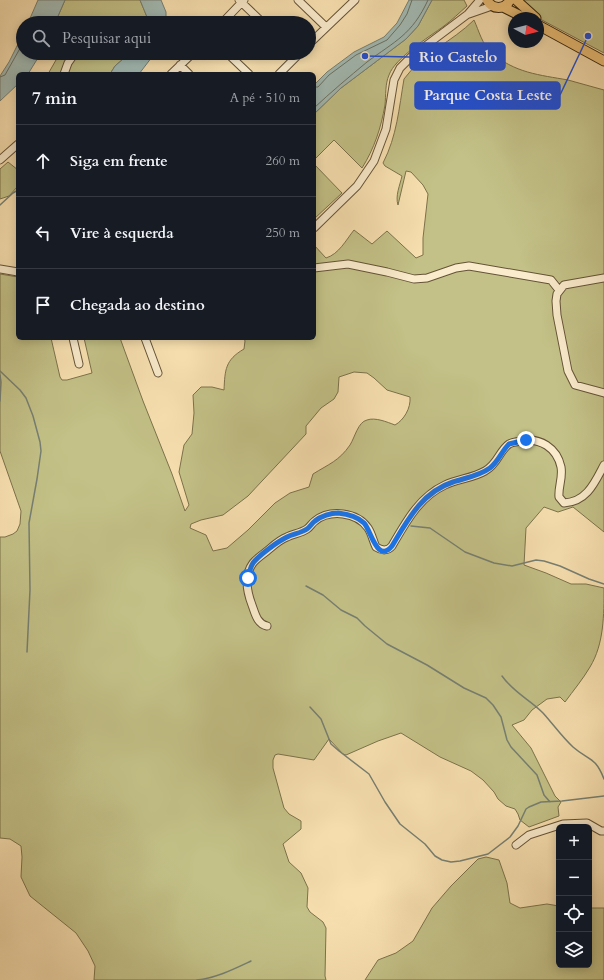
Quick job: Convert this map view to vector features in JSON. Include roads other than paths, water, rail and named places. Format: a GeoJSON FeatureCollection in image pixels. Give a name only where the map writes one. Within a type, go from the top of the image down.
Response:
{"type":"FeatureCollection","features":[{"type":"Feature","properties":{"kind":"main road"},"geometry":{"type":"LineString","coordinates":[[503,7],[510,0]]}},
{"type":"Feature","properties":{"kind":"main road"},"geometry":{"type":"LineString","coordinates":[[516,0],[529,12]]}},
{"type":"Feature","properties":{"kind":"main road"},"geometry":{"type":"LineString","coordinates":[[489,3],[495,7],[503,7],[513,12]]}},
{"type":"Feature","properties":{"kind":"main road"},"geometry":{"type":"LineString","coordinates":[[544,26],[550,31]]}},
{"type":"Feature","properties":{"kind":"main road"},"geometry":{"type":"LineString","coordinates":[[544,28],[604,61]]}},
{"type":"Feature","properties":{"kind":"street"},"geometry":{"type":"LineString","coordinates":[[298,0],[315,16]]}},
{"type":"Feature","properties":{"kind":"street"},"geometry":{"type":"LineString","coordinates":[[316,37],[354,0]]}},
{"type":"Feature","properties":{"kind":"street"},"geometry":{"type":"LineString","coordinates":[[468,14],[480,0]]}},
{"type":"Feature","properties":{"kind":"street"},"geometry":{"type":"LineString","coordinates":[[228,16],[242,1],[256,16]]}},
{"type":"Feature","properties":{"kind":"street"},"geometry":{"type":"LineString","coordinates":[[316,226],[357,186],[374,161],[386,129],[394,80],[400,68],[412,56],[468,14],[489,3]]}},
{"type":"Feature","properties":{"kind":"street"},"geometry":{"type":"LineString","coordinates":[[316,17],[326,27]]}},
{"type":"Feature","properties":{"kind":"street"},"geometry":{"type":"LineString","coordinates":[[65,72],[70,60]]}},
{"type":"Feature","properties":{"kind":"street"},"geometry":{"type":"LineString","coordinates":[[173,72],[185,60]]}},
{"type":"Feature","properties":{"kind":"street"},"geometry":{"type":"LineString","coordinates":[[234,60],[247,72]]}},
{"type":"Feature","properties":{"kind":"street"},"geometry":{"type":"LineString","coordinates":[[281,72],[292,60]]}},
{"type":"Feature","properties":{"kind":"street"},"geometry":{"type":"LineString","coordinates":[[180,65],[187,72]]}},
{"type":"Feature","properties":{"kind":"street"},"geometry":{"type":"LineString","coordinates":[[0,160],[16,146]]}},
{"type":"Feature","properties":{"kind":"street"},"geometry":{"type":"LineString","coordinates":[[316,268],[348,264],[387,272],[414,280],[427,278],[456,268],[469,266],[551,280],[560,290]]}},
{"type":"Feature","properties":{"kind":"street"},"geometry":{"type":"LineString","coordinates":[[0,269],[16,272]]}},
{"type":"Feature","properties":{"kind":"street"},"geometry":{"type":"LineString","coordinates":[[604,278],[564,285],[560,290],[556,301],[557,315],[568,371],[575,385],[604,393]]}},
{"type":"Feature","properties":{"kind":"street"},"geometry":{"type":"LineString","coordinates":[[73,340],[79,364]]}},
{"type":"Feature","properties":{"kind":"street"},"geometry":{"type":"LineString","coordinates":[[146,340],[158,373]]}},
{"type":"Feature","properties":{"kind":"street"},"geometry":{"type":"LineString","coordinates":[[267,626],[259,622],[249,597],[247,586],[250,569],[253,563],[276,544],[285,538],[307,529],[323,516],[338,513],[359,520],[368,528],[376,547],[380,550],[388,550],[414,510],[424,500],[444,486],[489,469],[494,465],[509,444],[526,440],[535,441],[546,444],[553,451],[559,459],[562,478],[559,489],[559,497],[564,503],[570,503],[582,498],[592,487],[604,465]]}},
{"type":"Feature","properties":{"kind":"street"},"geometry":{"type":"LineString","coordinates":[[516,845],[532,833],[569,823],[587,823],[601,831],[604,831]]}},
{"type":"Feature","properties":{"kind":"water"},"geometry":{"type":"Polygon","coordinates":[[[38,0],[65,0],[58,16],[31,16],[38,0]]]}},
{"type":"Feature","properties":{"kind":"water"},"geometry":{"type":"Polygon","coordinates":[[[140,0],[161,0],[166,16],[147,16],[140,0]]]}},
{"type":"Feature","properties":{"kind":"water"},"geometry":{"type":"Polygon","coordinates":[[[409,0],[432,0],[418,26],[406,39],[341,88],[316,112],[316,83],[327,72],[354,52],[384,37],[397,23],[409,0]]]}},
{"type":"Feature","properties":{"kind":"water"},"geometry":{"type":"Polygon","coordinates":[[[16,48],[16,60],[37,60],[29,72],[16,72],[16,86],[0,101],[0,76],[16,48]]]}},
{"type":"Feature","properties":{"kind":"water"},"geometry":{"type":"Polygon","coordinates":[[[122,60],[150,60],[141,72],[111,72],[122,60]]]}},
{"type":"Feature","properties":{"kind":"waterway"},"geometry":{"type":"LineString","coordinates":[[0,205],[16,191]]}},
{"type":"Feature","properties":{"kind":"waterway"},"geometry":{"type":"LineString","coordinates":[[0,371],[20,390],[26,398],[33,416],[41,451],[29,523],[30,590],[27,652]]}},
{"type":"Feature","properties":{"kind":"waterway"},"geometry":{"type":"LineString","coordinates":[[0,375],[0,401]]}},
{"type":"Feature","properties":{"kind":"waterway"},"geometry":{"type":"LineString","coordinates":[[411,526],[430,528],[465,552],[494,563],[512,566],[536,560],[544,561],[604,584]]}},
{"type":"Feature","properties":{"kind":"waterway"},"geometry":{"type":"LineString","coordinates":[[306,586],[323,595],[341,610],[357,618],[387,644],[427,665],[464,688],[486,698],[501,717],[507,740],[511,747],[537,775],[544,795],[550,802]]}},
{"type":"Feature","properties":{"kind":"waterway"},"geometry":{"type":"LineString","coordinates":[[502,676],[512,687],[538,708],[573,747],[598,766],[604,779]]}},
{"type":"Feature","properties":{"kind":"waterway"},"geometry":{"type":"LineString","coordinates":[[310,707],[321,719],[331,744],[369,774],[400,824],[425,844],[435,856],[442,860],[451,862],[460,861],[488,854],[510,837],[518,826],[526,809],[541,802],[604,796]]}},
{"type":"Feature","properties":{"kind":"waterway"},"geometry":{"type":"LineString","coordinates":[[197,980],[218,975],[251,961]]}},
{"type":"Feature","properties":{"kind":"place","name":"Parque Costa Leste"},"geometry":{"type":"Point","coordinates":[588,36]}},
{"type":"Feature","properties":{"kind":"place","name":"Rio Castelo"},"geometry":{"type":"Point","coordinates":[365,56]}}]}
